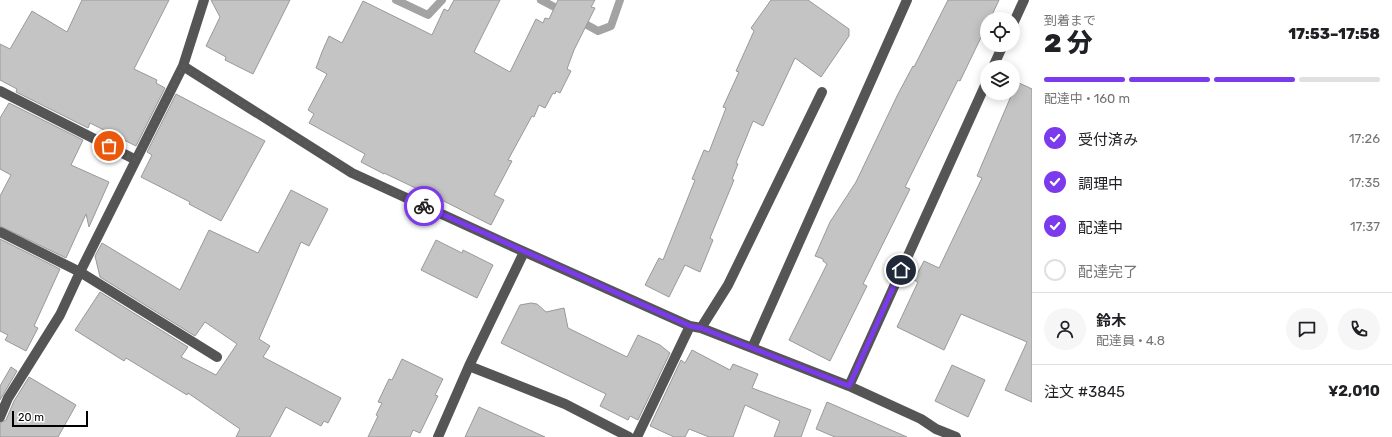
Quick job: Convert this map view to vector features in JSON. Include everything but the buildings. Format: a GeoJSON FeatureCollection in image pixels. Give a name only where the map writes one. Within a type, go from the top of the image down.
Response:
{"type":"FeatureCollection","features":[{"type":"Feature","properties":{"kind":"street"},"geometry":{"type":"LineString","coordinates":[[0,417],[8,398],[60,315],[183,66],[204,0]]}},
{"type":"Feature","properties":{"kind":"street"},"geometry":{"type":"LineString","coordinates":[[752,348],[907,0]]}},
{"type":"Feature","properties":{"kind":"street"},"geometry":{"type":"LineString","coordinates":[[1018,12],[1024,0]]}},
{"type":"Feature","properties":{"kind":"street"},"geometry":{"type":"LineString","coordinates":[[183,66],[352,173],[690,326],[701,328],[849,386],[921,419],[934,433],[956,437]]}},
{"type":"Feature","properties":{"kind":"street"},"geometry":{"type":"LineString","coordinates":[[0,91],[136,160]]}},
{"type":"Feature","properties":{"kind":"street"},"geometry":{"type":"LineString","coordinates":[[701,328],[728,285],[822,92]]}},
{"type":"Feature","properties":{"kind":"street"},"geometry":{"type":"LineString","coordinates":[[849,386],[980,96]]}},
{"type":"Feature","properties":{"kind":"street"},"geometry":{"type":"LineString","coordinates":[[0,232],[80,272],[217,357]]}},
{"type":"Feature","properties":{"kind":"street"},"geometry":{"type":"LineString","coordinates":[[438,437],[469,366],[524,252]]}},
{"type":"Feature","properties":{"kind":"street"},"geometry":{"type":"LineString","coordinates":[[637,437],[690,326]]}},
{"type":"Feature","properties":{"kind":"street"},"geometry":{"type":"LineString","coordinates":[[469,366],[565,404],[629,437]]}},
{"type":"Feature","properties":{"kind":"waterway"},"geometry":{"type":"LineString","coordinates":[[396,0],[428,15],[442,0]]}},
{"type":"Feature","properties":{"kind":"waterway"},"geometry":{"type":"LineString","coordinates":[[541,0],[564,12]]}},
{"type":"Feature","properties":{"kind":"waterway"},"geometry":{"type":"LineString","coordinates":[[578,20],[598,31],[611,26],[620,0]]}},
{"type":"Feature","properties":{"kind":"way so far"},"geometry":{"type":"LineString","coordinates":[[109,146],[136,160],[183,66],[352,173],[424,206]]}},
{"type":"Feature","properties":{"kind":"route"},"geometry":{"type":"LineString","coordinates":[[424,206],[690,326],[701,328],[849,386],[901,270]]}}]}
